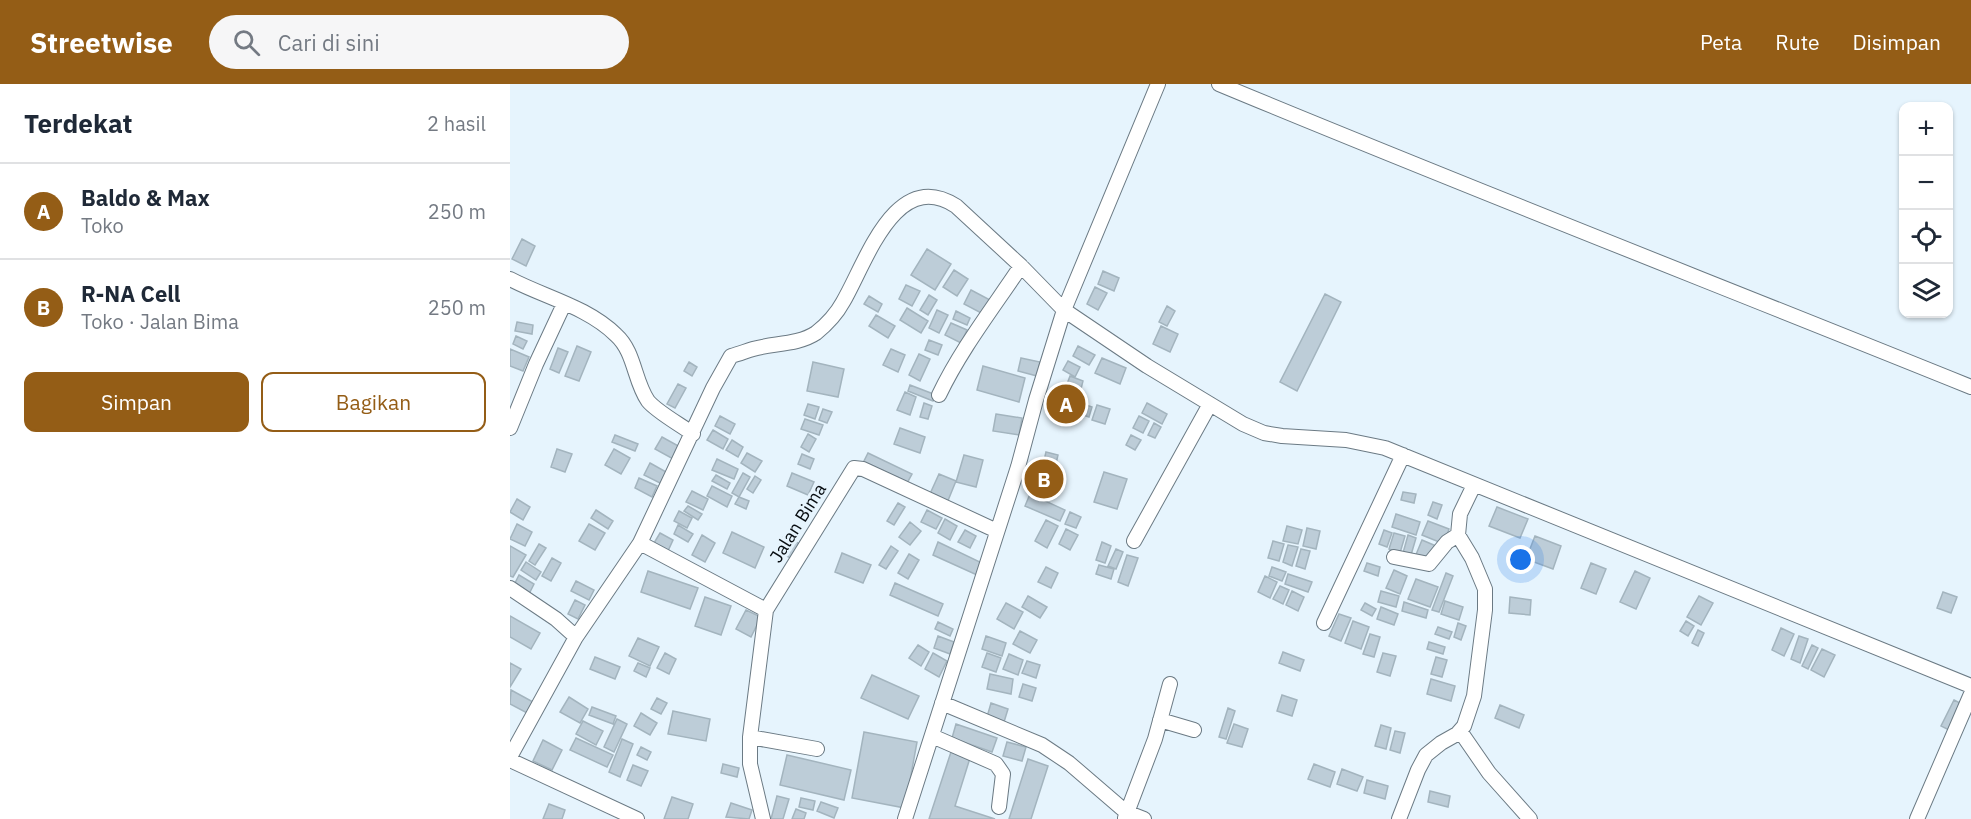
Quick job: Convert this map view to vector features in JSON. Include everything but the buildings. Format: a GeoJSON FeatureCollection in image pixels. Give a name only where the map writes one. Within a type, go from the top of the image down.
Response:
{"type":"FeatureCollection","features":[{"type":"Feature","properties":{"kind":"street"},"geometry":{"type":"LineString","coordinates":[[905,819],[997,531],[1064,310],[1158,84]]}},
{"type":"Feature","properties":{"kind":"street"},"geometry":{"type":"LineString","coordinates":[[1219,84],[1384,153],[1615,243],[1971,387]]}},
{"type":"Feature","properties":{"kind":"street"},"geometry":{"type":"LineString","coordinates":[[637,819],[510,758],[576,637],[640,543],[713,388],[731,356],[754,348],[803,339],[821,328],[842,304],[888,219],[912,201],[930,196],[946,200],[956,206],[1022,266],[1064,310],[1147,366],[1243,424],[1264,433],[1346,440],[1385,448],[1971,686]]}},
{"type":"Feature","properties":{"kind":"street"},"geometry":{"type":"LineString","coordinates":[[939,395],[968,344],[1022,266]]}},
{"type":"Feature","properties":{"kind":"street"},"geometry":{"type":"LineString","coordinates":[[510,279],[600,321],[618,336],[629,352],[640,386],[649,402],[693,434]]}},
{"type":"Feature","properties":{"kind":"street"},"geometry":{"type":"LineString","coordinates":[[510,428],[564,304]]}},
{"type":"Feature","properties":{"kind":"street"},"geometry":{"type":"LineString","coordinates":[[1134,540],[1210,404]]}},
{"type":"Feature","properties":{"kind":"street"},"geometry":{"type":"LineString","coordinates":[[1324,623],[1403,455]]}},
{"type":"Feature","properties":{"kind":"street","name":"Jalan Bima"},"geometry":{"type":"LineString","coordinates":[[766,610],[854,468],[863,469],[997,531]]}},
{"type":"Feature","properties":{"kind":"street"},"geometry":{"type":"LineString","coordinates":[[1400,819],[1426,755],[1460,731],[1464,726],[1474,696],[1485,610],[1485,590],[1472,558],[1458,535],[1461,513],[1474,485]]}},
{"type":"Feature","properties":{"kind":"street"},"geometry":{"type":"LineString","coordinates":[[1394,557],[1430,564],[1447,542],[1458,535]]}},
{"type":"Feature","properties":{"kind":"street"},"geometry":{"type":"LineString","coordinates":[[640,543],[766,610],[750,737],[750,764],[763,819]]}},
{"type":"Feature","properties":{"kind":"street"},"geometry":{"type":"LineString","coordinates":[[510,588],[556,619],[576,637]]}},
{"type":"Feature","properties":{"kind":"street"},"geometry":{"type":"LineString","coordinates":[[1125,815],[1160,720],[1170,684]]}},
{"type":"Feature","properties":{"kind":"street"},"geometry":{"type":"LineString","coordinates":[[1917,819],[1971,694]]}},
{"type":"Feature","properties":{"kind":"street"},"geometry":{"type":"LineString","coordinates":[[942,703],[1042,745],[1069,763],[1125,815],[1144,819]]}},
{"type":"Feature","properties":{"kind":"street"},"geometry":{"type":"LineString","coordinates":[[1160,720],[1194,730]]}},
{"type":"Feature","properties":{"kind":"street"},"geometry":{"type":"LineString","coordinates":[[1460,731],[1489,773],[1530,819]]}},
{"type":"Feature","properties":{"kind":"street"},"geometry":{"type":"LineString","coordinates":[[932,736],[996,764],[1003,774],[999,807]]}},
{"type":"Feature","properties":{"kind":"street"},"geometry":{"type":"LineString","coordinates":[[750,737],[817,749]]}},
{"type":"Feature","properties":{"kind":"place","name":"Baldo & Max"},"geometry":{"type":"Point","coordinates":[1066,404]}},
{"type":"Feature","properties":{"kind":"place","name":"R-NA Cell"},"geometry":{"type":"Point","coordinates":[1044,479]}}]}
